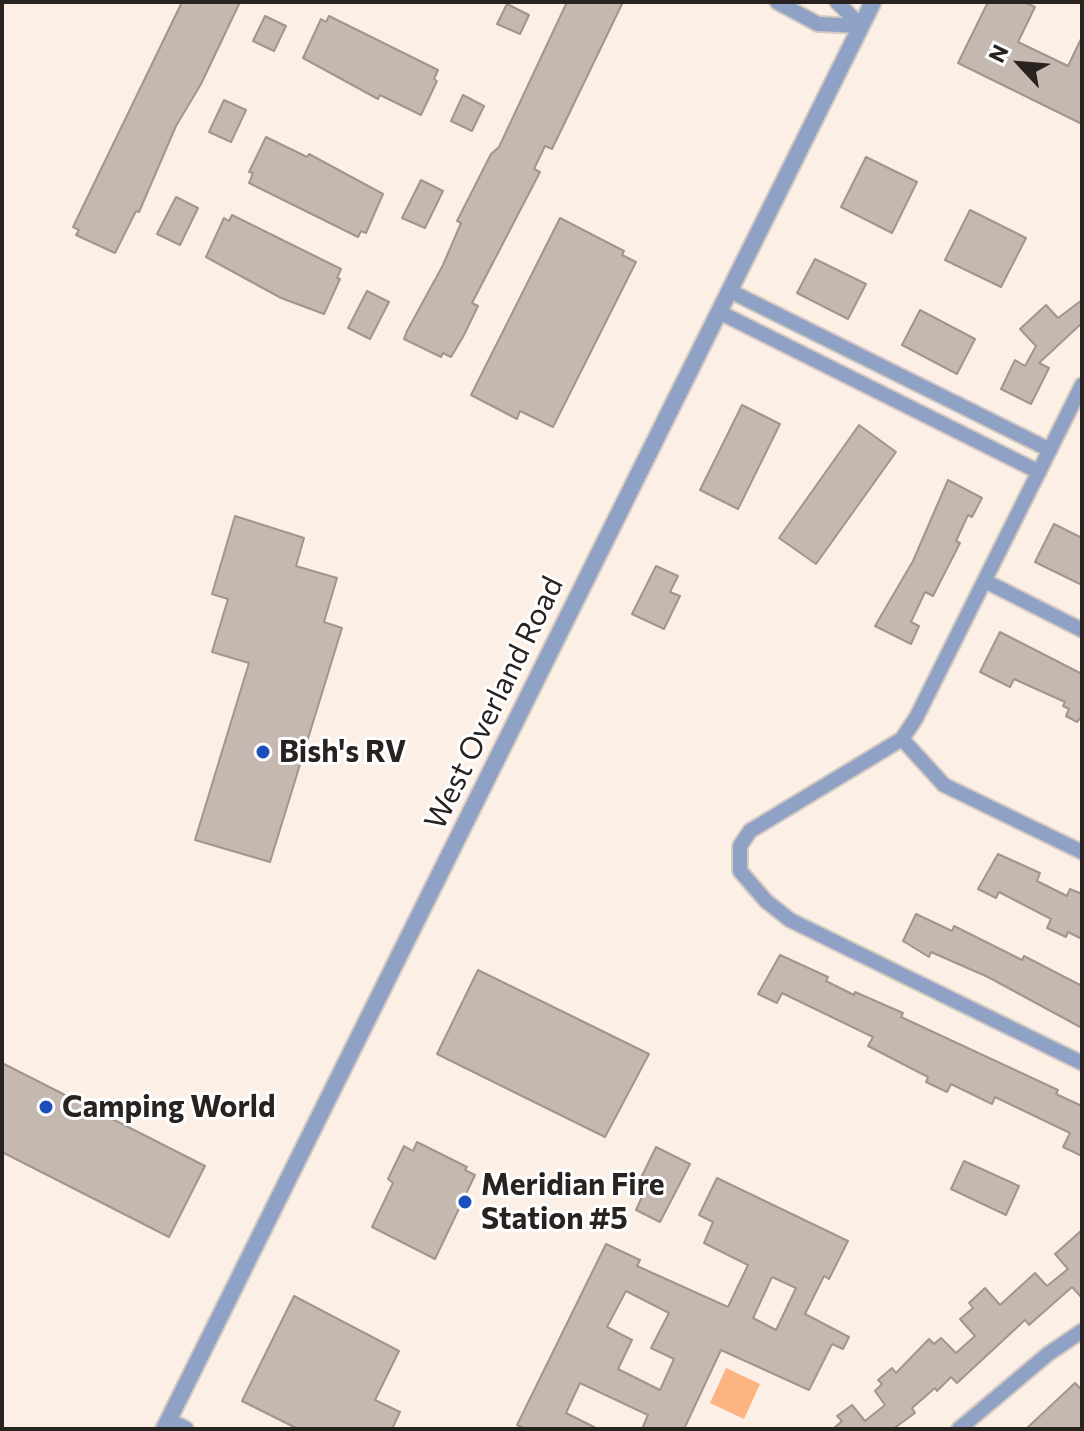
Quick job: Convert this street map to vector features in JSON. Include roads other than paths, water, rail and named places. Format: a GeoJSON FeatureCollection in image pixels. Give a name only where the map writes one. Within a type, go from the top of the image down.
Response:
{"type":"FeatureCollection","features":[{"type":"Feature","properties":{"kind":"street"},"geometry":{"type":"LineString","coordinates":[[777,2],[818,24],[861,26]]}},
{"type":"Feature","properties":{"kind":"street"},"geometry":{"type":"LineString","coordinates":[[837,2],[861,26]]}},
{"type":"Feature","properties":{"kind":"street","name":"West Overland Road"},"geometry":{"type":"LineString","coordinates":[[166,1425],[873,2]]}},
{"type":"Feature","properties":{"kind":"street"},"geometry":{"type":"LineString","coordinates":[[730,291],[1050,450]]}},
{"type":"Feature","properties":{"kind":"street"},"geometry":{"type":"LineString","coordinates":[[719,312],[1039,472]]}},
{"type":"Feature","properties":{"kind":"street"},"geometry":{"type":"LineString","coordinates":[[1082,385],[902,739],[750,831],[740,846],[740,871],[766,901],[790,920],[1082,1063]]}},
{"type":"Feature","properties":{"kind":"street"},"geometry":{"type":"LineString","coordinates":[[985,581],[1082,630]]}},
{"type":"Feature","properties":{"kind":"street"},"geometry":{"type":"LineString","coordinates":[[902,739],[944,785],[1082,852]]}},
{"type":"Feature","properties":{"kind":"street"},"geometry":{"type":"LineString","coordinates":[[959,1429],[1048,1354],[1082,1331]]}},
{"type":"Feature","properties":{"kind":"street"},"geometry":{"type":"LineString","coordinates":[[166,1425],[185,1429]]}},
{"type":"Feature","properties":{"kind":"place","name":"Bish's RV"},"geometry":{"type":"Point","coordinates":[263,752]}},
{"type":"Feature","properties":{"kind":"place","name":"Camping World"},"geometry":{"type":"Point","coordinates":[46,1107]}},
{"type":"Feature","properties":{"kind":"place","name":"Meridian Fire Station #5"},"geometry":{"type":"Point","coordinates":[465,1202]}}]}
